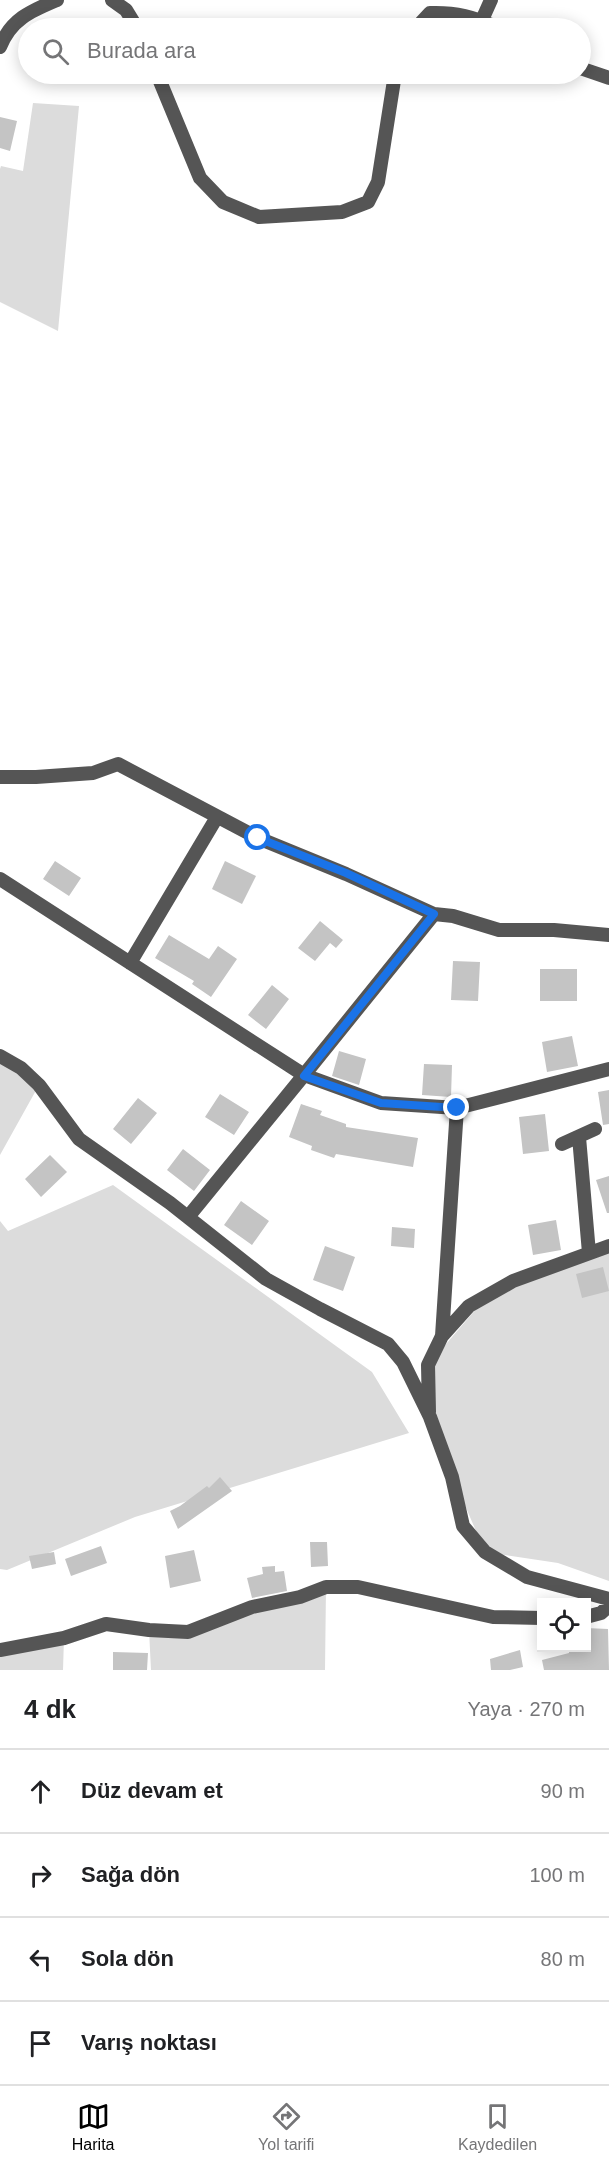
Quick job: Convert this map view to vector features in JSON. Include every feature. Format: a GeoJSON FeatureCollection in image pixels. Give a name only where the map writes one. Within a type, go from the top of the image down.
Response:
{"type":"FeatureCollection","features":[{"type":"Feature","properties":{"kind":"street"},"geometry":{"type":"LineString","coordinates":[[21,18],[27,13],[57,0]]}},
{"type":"Feature","properties":{"kind":"street"},"geometry":{"type":"LineString","coordinates":[[112,0],[126,10],[131,18]]}},
{"type":"Feature","properties":{"kind":"street"},"geometry":{"type":"LineString","coordinates":[[483,18],[491,0]]}},
{"type":"Feature","properties":{"kind":"street"},"geometry":{"type":"LineString","coordinates":[[425,18],[430,13],[453,12],[472,18]]}},
{"type":"Feature","properties":{"kind":"street"},"geometry":{"type":"LineString","coordinates":[[0,47],[6,32],[18,21]]}},
{"type":"Feature","properties":{"kind":"street"},"geometry":{"type":"LineString","coordinates":[[591,72],[609,78]]}},
{"type":"Feature","properties":{"kind":"street"},"geometry":{"type":"LineString","coordinates":[[161,84],[200,178],[223,202],[259,217],[342,212],[368,202],[378,182],[393,84]]}},
{"type":"Feature","properties":{"kind":"street"},"geometry":{"type":"LineString","coordinates":[[0,777],[93,773],[118,764],[258,838],[346,873],[434,914],[453,916],[499,930],[554,930],[609,935]]}},
{"type":"Feature","properties":{"kind":"street"},"geometry":{"type":"LineString","coordinates":[[130,963],[217,818]]}},
{"type":"Feature","properties":{"kind":"street"},"geometry":{"type":"LineString","coordinates":[[0,879],[304,1076],[381,1103],[457,1108],[609,1069]]}},
{"type":"Feature","properties":{"kind":"street"},"geometry":{"type":"LineString","coordinates":[[188,1218],[434,914]]}},
{"type":"Feature","properties":{"kind":"street"},"geometry":{"type":"LineString","coordinates":[[0,1056],[21,1068],[39,1085],[80,1139],[188,1218],[266,1279],[388,1344],[403,1362],[430,1417],[452,1477],[463,1526],[485,1552],[526,1577],[609,1599]]}},
{"type":"Feature","properties":{"kind":"street"},"geometry":{"type":"LineString","coordinates":[[442,1336],[457,1108]]}},
{"type":"Feature","properties":{"kind":"street"},"geometry":{"type":"LineString","coordinates":[[562,1144],[595,1129]]}},
{"type":"Feature","properties":{"kind":"street"},"geometry":{"type":"LineString","coordinates":[[579,1137],[589,1253]]}},
{"type":"Feature","properties":{"kind":"street"},"geometry":{"type":"LineString","coordinates":[[430,1417],[428,1365],[442,1336],[468,1306],[513,1281],[609,1246]]}},
{"type":"Feature","properties":{"kind":"street"},"geometry":{"type":"LineString","coordinates":[[0,1650],[64,1638],[106,1624],[188,1632],[252,1607],[300,1597],[326,1587],[358,1587],[493,1617],[537,1618]]}},
{"type":"Feature","properties":{"kind":"street"},"geometry":{"type":"LineString","coordinates":[[591,1615],[602,1612],[609,1606]]}},
{"type":"Feature","properties":{"kind":"shaded area"},"geometry":{"type":"Polygon","coordinates":[[[33,103],[79,106],[58,331],[0,302],[0,169],[1,166],[23,171],[33,103]]]}},
{"type":"Feature","properties":{"kind":"shaded area"},"geometry":{"type":"Polygon","coordinates":[[[0,1056],[39,1085],[0,1155],[0,1056]]]}},
{"type":"Feature","properties":{"kind":"shaded area"},"geometry":{"type":"Polygon","coordinates":[[[113,1185],[372,1372],[409,1433],[135,1517],[7,1570],[0,1569],[0,1221],[8,1231],[113,1185]]]}},
{"type":"Feature","properties":{"kind":"shaded area"},"geometry":{"type":"Polygon","coordinates":[[[609,1246],[609,1581],[558,1563],[485,1552],[440,1447],[428,1365],[489,1294],[609,1246]]]}},
{"type":"Feature","properties":{"kind":"shaded area"},"geometry":{"type":"Polygon","coordinates":[[[326,1587],[325,1670],[151,1670],[149,1630],[188,1632],[326,1587]]]}},
{"type":"Feature","properties":{"kind":"shaded area"},"geometry":{"type":"Polygon","coordinates":[[[64,1638],[63,1670],[0,1670],[0,1650],[64,1638]]]}},
{"type":"Feature","properties":{"kind":"building"},"geometry":{"type":"Polygon","coordinates":[[[0,117],[17,121],[10,151],[0,148],[0,117]]]}},
{"type":"Feature","properties":{"kind":"building"},"geometry":{"type":"Polygon","coordinates":[[[55,861],[81,878],[69,896],[43,879],[55,861]]]}},
{"type":"Feature","properties":{"kind":"building"},"geometry":{"type":"Polygon","coordinates":[[[225,861],[256,876],[242,904],[212,889],[225,861]]]}},
{"type":"Feature","properties":{"kind":"building"},"geometry":{"type":"Polygon","coordinates":[[[320,921],[343,940],[336,948],[330,943],[315,961],[298,948],[320,921]]]}},
{"type":"Feature","properties":{"kind":"building"},"geometry":{"type":"Polygon","coordinates":[[[169,935],[209,959],[218,946],[237,959],[211,997],[192,984],[194,981],[155,958],[169,935]]]}},
{"type":"Feature","properties":{"kind":"building"},"geometry":{"type":"Polygon","coordinates":[[[453,961],[480,962],[478,1001],[451,1000],[453,961]]]}},
{"type":"Feature","properties":{"kind":"building"},"geometry":{"type":"Polygon","coordinates":[[[540,969],[577,969],[577,1001],[540,1001],[540,969]]]}},
{"type":"Feature","properties":{"kind":"building"},"geometry":{"type":"Polygon","coordinates":[[[272,985],[289,999],[266,1029],[248,1015],[272,985]]]}},
{"type":"Feature","properties":{"kind":"building"},"geometry":{"type":"Polygon","coordinates":[[[572,1036],[578,1066],[547,1072],[542,1042],[572,1036]]]}},
{"type":"Feature","properties":{"kind":"building"},"geometry":{"type":"Polygon","coordinates":[[[339,1051],[366,1059],[359,1085],[332,1076],[339,1051]]]}},
{"type":"Feature","properties":{"kind":"building"},"geometry":{"type":"Polygon","coordinates":[[[424,1064],[452,1065],[451,1097],[422,1095],[424,1064]]]}},
{"type":"Feature","properties":{"kind":"building"},"geometry":{"type":"Polygon","coordinates":[[[609,1090],[609,1124],[603,1125],[598,1092],[609,1090]]]}},
{"type":"Feature","properties":{"kind":"building"},"geometry":{"type":"Polygon","coordinates":[[[220,1094],[249,1112],[234,1135],[205,1117],[220,1094]]]}},
{"type":"Feature","properties":{"kind":"building"},"geometry":{"type":"Polygon","coordinates":[[[138,1098],[157,1113],[131,1144],[113,1129],[138,1098]]]}},
{"type":"Feature","properties":{"kind":"building"},"geometry":{"type":"Polygon","coordinates":[[[301,1104],[322,1111],[320,1115],[346,1124],[346,1127],[418,1138],[413,1167],[336,1154],[334,1158],[311,1150],[312,1146],[289,1137],[301,1104]]]}},
{"type":"Feature","properties":{"kind":"building"},"geometry":{"type":"Polygon","coordinates":[[[545,1114],[549,1151],[523,1154],[519,1117],[545,1114]]]}},
{"type":"Feature","properties":{"kind":"building"},"geometry":{"type":"Polygon","coordinates":[[[183,1149],[210,1170],[194,1191],[167,1170],[183,1149]]]}},
{"type":"Feature","properties":{"kind":"building"},"geometry":{"type":"Polygon","coordinates":[[[50,1155],[67,1172],[41,1197],[25,1179],[50,1155]]]}},
{"type":"Feature","properties":{"kind":"building"},"geometry":{"type":"Polygon","coordinates":[[[609,1176],[609,1213],[607,1213],[596,1180],[609,1176]]]}},
{"type":"Feature","properties":{"kind":"building"},"geometry":{"type":"Polygon","coordinates":[[[241,1201],[269,1221],[252,1245],[224,1225],[241,1201]]]}},
{"type":"Feature","properties":{"kind":"building"},"geometry":{"type":"Polygon","coordinates":[[[556,1220],[561,1250],[533,1255],[528,1225],[556,1220]]]}},
{"type":"Feature","properties":{"kind":"building"},"geometry":{"type":"Polygon","coordinates":[[[392,1227],[415,1229],[414,1248],[391,1246],[392,1227]]]}},
{"type":"Feature","properties":{"kind":"building"},"geometry":{"type":"Polygon","coordinates":[[[325,1246],[355,1257],[343,1291],[313,1280],[325,1246]]]}},
{"type":"Feature","properties":{"kind":"building"},"geometry":{"type":"Polygon","coordinates":[[[603,1267],[609,1291],[582,1298],[576,1274],[603,1267]]]}},
{"type":"Feature","properties":{"kind":"building"},"geometry":{"type":"Polygon","coordinates":[[[220,1477],[232,1491],[178,1529],[170,1511],[207,1486],[209,1488],[220,1477]]]}},
{"type":"Feature","properties":{"kind":"building"},"geometry":{"type":"Polygon","coordinates":[[[310,1542],[327,1542],[328,1566],[311,1567],[310,1542]]]}},
{"type":"Feature","properties":{"kind":"building"},"geometry":{"type":"Polygon","coordinates":[[[101,1546],[107,1563],[71,1576],[65,1559],[101,1546]]]}},
{"type":"Feature","properties":{"kind":"building"},"geometry":{"type":"Polygon","coordinates":[[[194,1550],[201,1581],[170,1588],[165,1556],[194,1550]]]}},
{"type":"Feature","properties":{"kind":"building"},"geometry":{"type":"Polygon","coordinates":[[[54,1552],[56,1564],[32,1569],[29,1556],[54,1552]]]}},
{"type":"Feature","properties":{"kind":"building"},"geometry":{"type":"Polygon","coordinates":[[[275,1566],[275,1572],[284,1571],[287,1591],[252,1598],[247,1578],[263,1574],[262,1567],[275,1566]]]}},
{"type":"Feature","properties":{"kind":"building"},"geometry":{"type":"Polygon","coordinates":[[[591,1628],[608,1629],[609,1670],[544,1670],[542,1660],[569,1653],[591,1652],[591,1628]]]}},
{"type":"Feature","properties":{"kind":"building"},"geometry":{"type":"Polygon","coordinates":[[[520,1650],[523,1667],[491,1670],[490,1659],[520,1650]]]}},
{"type":"Feature","properties":{"kind":"building"},"geometry":{"type":"Polygon","coordinates":[[[113,1652],[148,1653],[147,1670],[113,1670],[113,1652]]]}},
{"type":"Feature","properties":{"kind":"route"},"geometry":{"type":"LineString","coordinates":[[258,838],[346,873],[434,914],[304,1076],[381,1103],[457,1108]]}}]}
